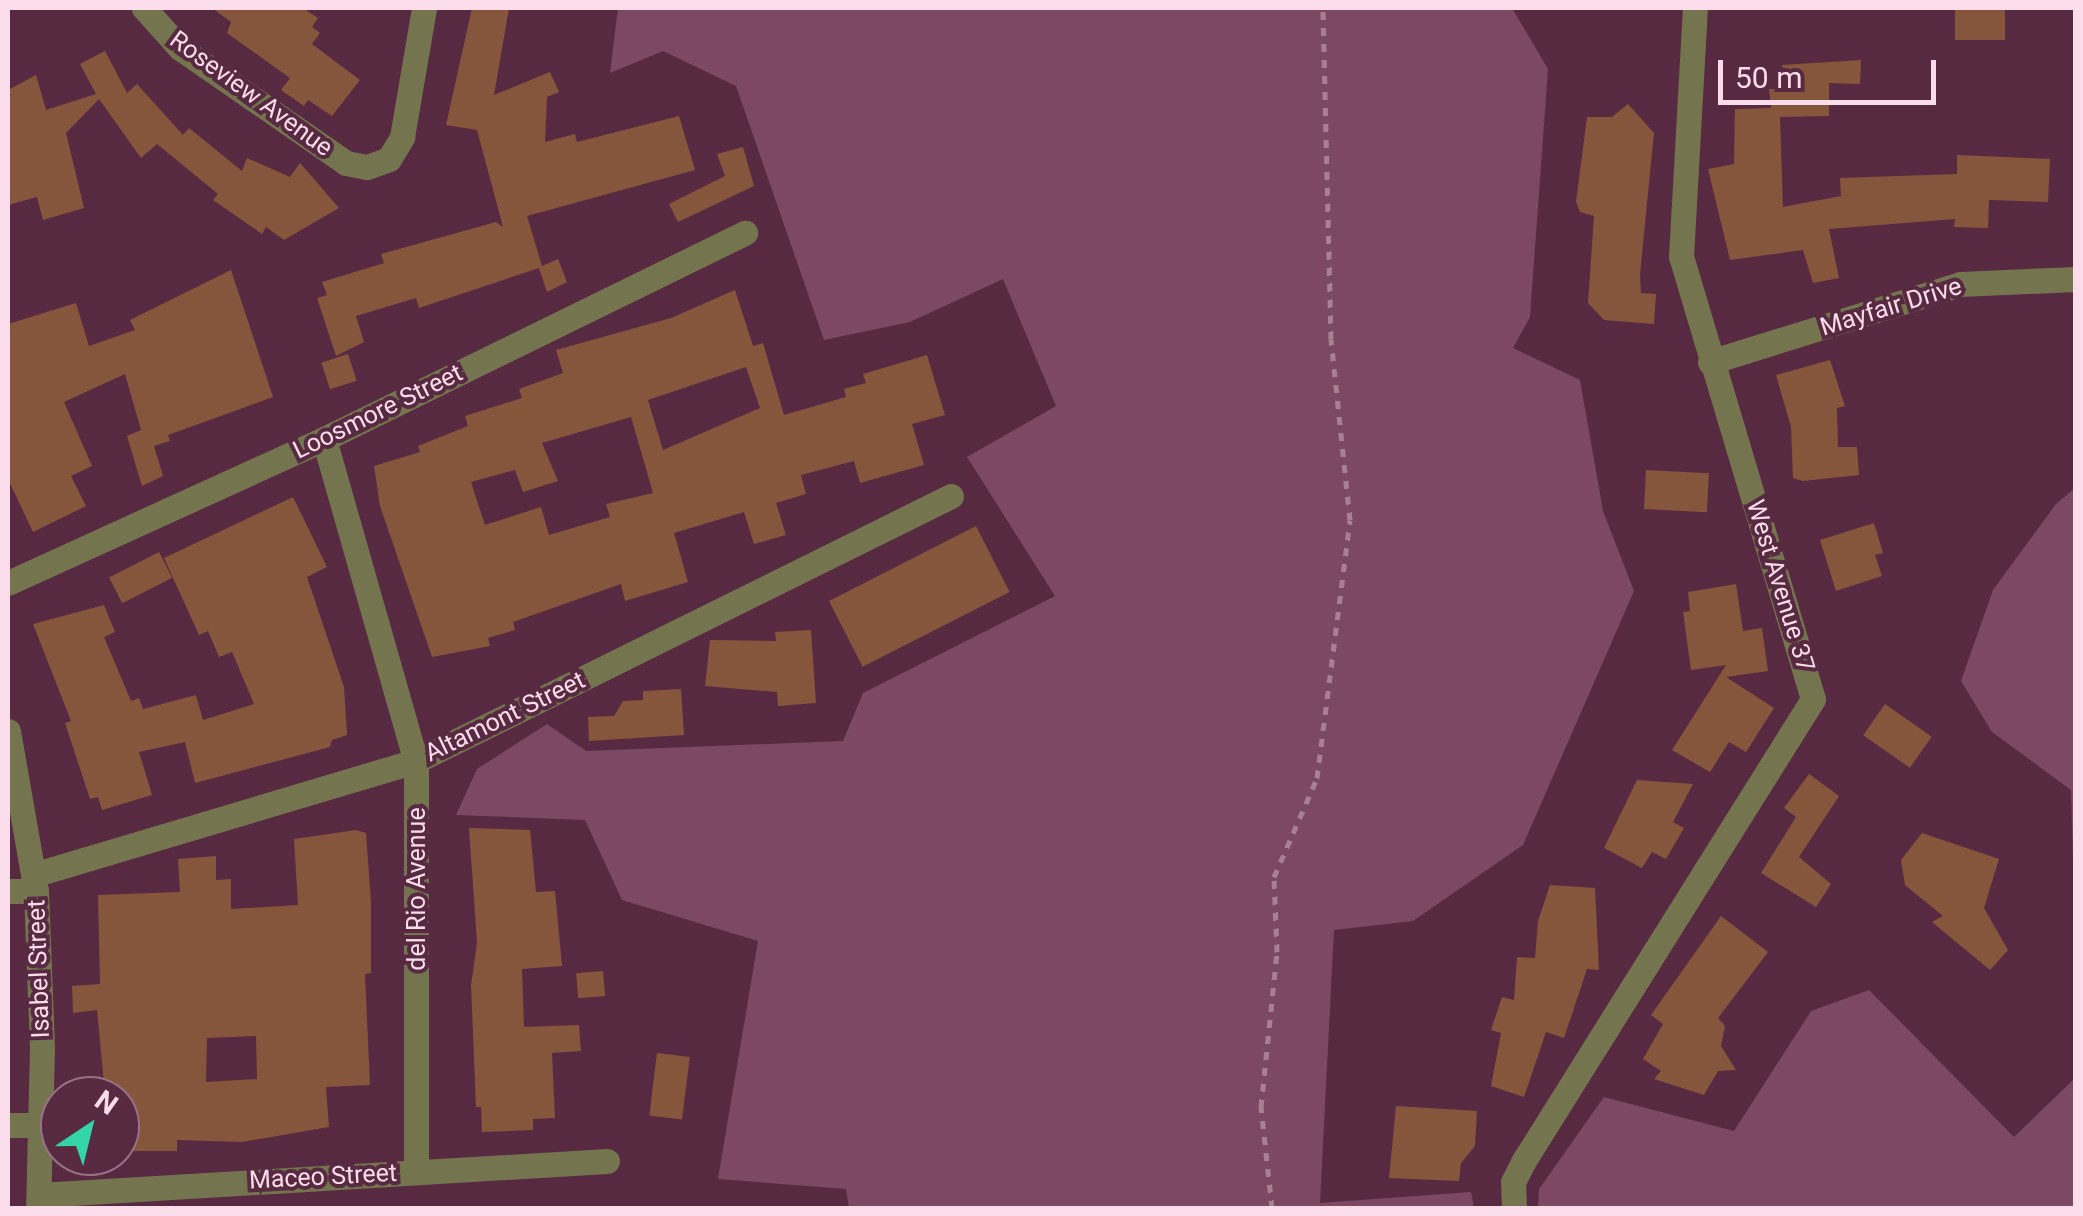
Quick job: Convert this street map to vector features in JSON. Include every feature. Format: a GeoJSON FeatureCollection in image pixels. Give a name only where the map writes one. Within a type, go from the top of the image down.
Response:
{"type":"FeatureCollection","features":[{"type":"Feature","properties":{"kind":"street","name":"Roseview Avenue"},"geometry":{"type":"LineString","coordinates":[[144,8],[180,48],[346,163],[367,168],[388,159],[402,137],[424,8]]}},
{"type":"Feature","properties":{"kind":"street","name":"West Avenue 37"},"geometry":{"type":"LineString","coordinates":[[1514,1208],[1513,1182],[1524,1162],[1812,699],[1681,257],[1695,8]]}},
{"type":"Feature","properties":{"kind":"street","name":"Loosmore Street"},"geometry":{"type":"LineString","coordinates":[[8,583],[324,439],[746,233]]}},
{"type":"Feature","properties":{"kind":"street","name":"Mayfair Drive"},"geometry":{"type":"LineString","coordinates":[[1710,362],[1960,284],[2076,279]]}},
{"type":"Feature","properties":{"kind":"street","name":"del Rio Avenue"},"geometry":{"type":"LineString","coordinates":[[324,439],[416,761],[416,1172]]}},
{"type":"Feature","properties":{"kind":"street","name":"Altamont Street"},"geometry":{"type":"LineString","coordinates":[[8,890],[416,761],[951,496]]}},
{"type":"Feature","properties":{"kind":"street","name":"Isabel Street"},"geometry":{"type":"LineString","coordinates":[[8,732],[35,883],[38,1202]]}},
{"type":"Feature","properties":{"kind":"street"},"geometry":{"type":"LineString","coordinates":[[8,1125],[40,1125]]}},
{"type":"Feature","properties":{"kind":"street","name":"Maceo Street"},"geometry":{"type":"LineString","coordinates":[[38,1202],[607,1161]]}},
{"type":"Feature","properties":{"kind":"path"},"geometry":{"type":"LineString","coordinates":[[1272,1208],[1261,1107],[1278,952],[1274,877],[1317,778],[1350,520],[1332,339],[1323,8]]}},
{"type":"Feature","properties":{"kind":"shaded area"},"geometry":{"type":"Polygon","coordinates":[[[618,8],[1512,8],[1548,69],[1530,317],[1513,348],[1580,380],[1603,511],[1634,591],[1523,845],[1413,921],[1334,930],[1320,1203],[1471,1192],[1474,1208],[849,1208],[846,1189],[718,1179],[758,941],[622,900],[585,820],[456,815],[477,769],[547,724],[586,751],[843,741],[863,693],[1055,596],[967,457],[1056,406],[1003,279],[910,322],[824,340],[736,86],[663,51],[610,73],[618,8]]]}},
{"type":"Feature","properties":{"kind":"shaded area"},"geometry":{"type":"Polygon","coordinates":[[[2075,488],[2075,931],[2071,790],[1992,732],[1961,681],[1993,590],[2056,504],[2075,488]]]}},
{"type":"Feature","properties":{"kind":"shaded area"},"geometry":{"type":"Polygon","coordinates":[[[1869,990],[2014,1137],[2075,1078],[2075,1208],[1538,1208],[1539,1189],[1604,1097],[1734,1131],[1811,1011],[1869,990]]]}},
{"type":"Feature","properties":{"kind":"building"},"geometry":{"type":"Polygon","coordinates":[[[212,8],[303,8],[318,18],[312,27],[320,33],[312,44],[360,80],[332,116],[308,100],[304,106],[281,90],[290,78],[227,33],[231,22],[212,8]]]}},
{"type":"Feature","properties":{"kind":"building"},"geometry":{"type":"Polygon","coordinates":[[[472,8],[509,8],[494,95],[550,72],[559,92],[547,97],[545,142],[575,134],[577,142],[679,116],[695,170],[527,216],[542,266],[558,259],[567,282],[547,292],[539,268],[419,308],[416,298],[356,316],[364,342],[336,356],[317,298],[327,295],[322,282],[384,263],[381,254],[496,222],[503,227],[477,130],[446,125],[472,8]]]}},
{"type":"Feature","properties":{"kind":"building"},"geometry":{"type":"Polygon","coordinates":[[[1955,8],[2005,8],[2005,40],[1955,40],[1955,8]]]}},
{"type":"Feature","properties":{"kind":"building"},"geometry":{"type":"Polygon","coordinates":[[[105,51],[127,93],[137,84],[183,135],[189,128],[242,171],[247,158],[290,177],[300,163],[339,208],[284,240],[266,227],[262,234],[213,200],[218,194],[157,144],[141,158],[99,99],[66,133],[84,208],[43,220],[37,197],[8,205],[8,90],[36,75],[46,110],[96,94],[80,64],[105,51]]]}},
{"type":"Feature","properties":{"kind":"building"},"geometry":{"type":"Polygon","coordinates":[[[1861,60],[1860,84],[1829,83],[1829,116],[1780,117],[1783,207],[1841,196],[1840,178],[1957,174],[1957,155],[2050,159],[2048,202],[1989,200],[1988,228],[1954,227],[1955,219],[1829,229],[1839,278],[1813,283],[1803,250],[1730,260],[1708,169],[1734,164],[1735,109],[1771,108],[1769,89],[1789,89],[1782,65],[1861,60]]]}},
{"type":"Feature","properties":{"kind":"building"},"geometry":{"type":"Polygon","coordinates":[[[1628,104],[1654,133],[1640,274],[1641,293],[1656,294],[1654,324],[1604,320],[1588,303],[1594,216],[1580,212],[1576,202],[1587,117],[1612,117],[1628,104]]]}},
{"type":"Feature","properties":{"kind":"building"},"geometry":{"type":"Polygon","coordinates":[[[743,147],[754,186],[678,222],[669,204],[725,176],[717,154],[743,147]]]}},
{"type":"Feature","properties":{"kind":"building"},"geometry":{"type":"Polygon","coordinates":[[[231,270],[273,397],[168,435],[170,441],[154,446],[163,476],[142,486],[127,436],[141,430],[125,374],[64,402],[92,466],[71,476],[86,506],[33,532],[8,479],[8,324],[76,303],[89,346],[135,330],[130,320],[231,270]]]}},
{"type":"Feature","properties":{"kind":"building"},"geometry":{"type":"Polygon","coordinates":[[[735,290],[753,346],[763,343],[784,415],[846,397],[844,389],[866,383],[863,374],[927,355],[945,415],[912,424],[924,465],[860,483],[854,461],[801,475],[806,494],[776,503],[786,535],[754,544],[744,512],[674,533],[688,582],[625,601],[621,584],[513,622],[515,630],[488,638],[490,646],[432,657],[380,506],[374,466],[420,452],[418,446],[468,426],[465,416],[522,398],[519,389],[563,373],[556,350],[671,318],[735,290]],[[746,367],[648,400],[663,450],[760,408],[746,367]],[[631,417],[542,443],[558,481],[523,492],[515,470],[471,482],[485,525],[541,507],[549,535],[610,517],[606,504],[653,493],[631,417]]]}},
{"type":"Feature","properties":{"kind":"building"},"geometry":{"type":"Polygon","coordinates":[[[348,354],[357,381],[330,389],[321,363],[348,354]]]}},
{"type":"Feature","properties":{"kind":"building"},"geometry":{"type":"Polygon","coordinates":[[[1830,360],[1845,406],[1837,408],[1838,447],[1857,447],[1859,475],[1803,481],[1793,478],[1791,427],[1776,375],[1830,360]]]}},
{"type":"Feature","properties":{"kind":"building"},"geometry":{"type":"Polygon","coordinates":[[[1646,470],[1709,473],[1707,512],[1644,509],[1646,470]]]}},
{"type":"Feature","properties":{"kind":"building"},"geometry":{"type":"Polygon","coordinates":[[[293,497],[327,567],[307,577],[344,687],[347,735],[332,740],[330,747],[195,783],[185,742],[139,752],[152,795],[102,810],[98,797],[90,799],[65,723],[71,721],[33,624],[104,605],[115,632],[104,637],[131,701],[139,698],[143,709],[196,695],[203,720],[254,704],[232,652],[219,657],[208,631],[199,635],[164,558],[293,497]]]}},
{"type":"Feature","properties":{"kind":"building"},"geometry":{"type":"Polygon","coordinates":[[[1874,523],[1883,553],[1875,555],[1882,576],[1836,591],[1820,540],[1874,523]]]}},
{"type":"Feature","properties":{"kind":"building"},"geometry":{"type":"Polygon","coordinates":[[[976,526],[1010,592],[863,667],[829,601],[976,526]]]}},
{"type":"Feature","properties":{"kind":"building"},"geometry":{"type":"Polygon","coordinates":[[[159,552],[172,578],[122,603],[109,577],[159,552]]]}},
{"type":"Feature","properties":{"kind":"building"},"geometry":{"type":"Polygon","coordinates":[[[1736,584],[1743,631],[1762,628],[1768,671],[1726,677],[1774,708],[1746,752],[1729,742],[1710,772],[1672,750],[1726,665],[1691,670],[1683,612],[1690,611],[1688,592],[1736,584]]]}},
{"type":"Feature","properties":{"kind":"building"},"geometry":{"type":"Polygon","coordinates":[[[811,630],[816,703],[778,706],[777,692],[705,686],[710,640],[776,641],[775,632],[811,630]]]}},
{"type":"Feature","properties":{"kind":"building"},"geometry":{"type":"Polygon","coordinates":[[[681,689],[684,735],[589,741],[588,717],[614,716],[623,701],[643,700],[643,691],[681,689]]]}},
{"type":"Feature","properties":{"kind":"building"},"geometry":{"type":"Polygon","coordinates":[[[1885,704],[1932,737],[1910,768],[1863,735],[1885,704]]]}},
{"type":"Feature","properties":{"kind":"building"},"geometry":{"type":"Polygon","coordinates":[[[1809,774],[1839,796],[1799,857],[1831,884],[1816,907],[1761,873],[1796,817],[1784,808],[1809,774]]]}},
{"type":"Feature","properties":{"kind":"building"},"geometry":{"type":"Polygon","coordinates":[[[1637,780],[1693,784],[1673,822],[1684,828],[1666,859],[1652,852],[1642,868],[1604,848],[1637,780]]]}},
{"type":"Feature","properties":{"kind":"building"},"geometry":{"type":"Polygon","coordinates":[[[469,828],[530,830],[536,892],[555,891],[562,966],[522,969],[524,1027],[579,1025],[581,1051],[552,1053],[555,1118],[533,1119],[533,1130],[482,1132],[481,1107],[476,1107],[471,985],[477,943],[469,828]]]}},
{"type":"Feature","properties":{"kind":"building"},"geometry":{"type":"Polygon","coordinates":[[[356,830],[366,833],[371,902],[371,973],[365,974],[370,1085],[326,1087],[329,1127],[242,1142],[177,1140],[177,1151],[140,1151],[140,1076],[103,1076],[97,1010],[73,1013],[72,986],[100,984],[98,895],[180,892],[178,859],[216,856],[216,880],[231,879],[231,909],[298,905],[294,839],[356,830]],[[256,1036],[207,1038],[206,1082],[257,1079],[256,1036]]]}},
{"type":"Feature","properties":{"kind":"building"},"geometry":{"type":"Polygon","coordinates":[[[1922,833],[1999,859],[1984,908],[2008,950],[1990,970],[1932,922],[1943,916],[1905,885],[1901,860],[1922,833]]]}},
{"type":"Feature","properties":{"kind":"building"},"geometry":{"type":"Polygon","coordinates":[[[1550,885],[1595,888],[1599,970],[1587,969],[1564,1038],[1546,1032],[1524,1097],[1491,1086],[1501,1033],[1491,1030],[1502,997],[1514,1000],[1517,957],[1535,958],[1538,921],[1550,885]]]}},
{"type":"Feature","properties":{"kind":"building"},"geometry":{"type":"Polygon","coordinates":[[[1721,916],[1768,952],[1718,1018],[1725,1026],[1721,1046],[1736,1070],[1718,1071],[1704,1095],[1654,1079],[1661,1071],[1643,1059],[1663,1024],[1651,1015],[1721,916]]]}},
{"type":"Feature","properties":{"kind":"building"},"geometry":{"type":"Polygon","coordinates":[[[603,971],[605,996],[578,998],[576,973],[603,971]]]}},
{"type":"Feature","properties":{"kind":"building"},"geometry":{"type":"Polygon","coordinates":[[[657,1053],[690,1057],[682,1120],[649,1116],[657,1053]]]}},
{"type":"Feature","properties":{"kind":"building"},"geometry":{"type":"Polygon","coordinates":[[[1396,1106],[1477,1111],[1475,1146],[1461,1163],[1459,1181],[1389,1178],[1396,1106]]]}}]}
